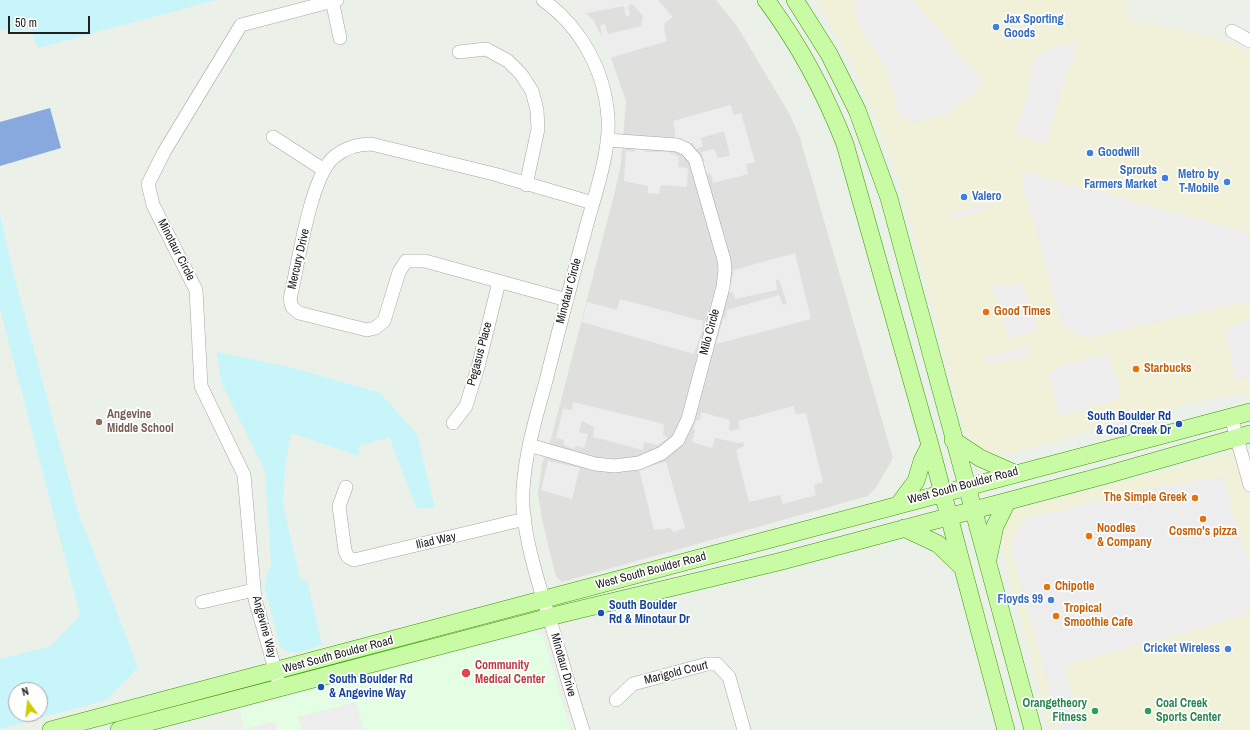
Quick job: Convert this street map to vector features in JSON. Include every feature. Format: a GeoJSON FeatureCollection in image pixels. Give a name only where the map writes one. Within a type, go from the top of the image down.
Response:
{"type":"FeatureCollection","features":[{"type":"Feature","properties":{"kind":"main road"},"geometry":{"type":"LineString","coordinates":[[766,0],[797,45],[828,104],[844,144],[930,445],[961,566],[1006,730]]}},
{"type":"Feature","properties":{"kind":"main road"},"geometry":{"type":"LineString","coordinates":[[795,0],[829,54],[857,110],[868,136],[889,198],[1033,730]]}},
{"type":"Feature","properties":{"kind":"main road","name":"West South Boulder Road"},"geometry":{"type":"LineString","coordinates":[[119,730],[278,680],[544,600],[966,485],[1250,412]]}},
{"type":"Feature","properties":{"kind":"main road","name":"West South Boulder Road"},"geometry":{"type":"LineString","coordinates":[[51,730],[278,680],[549,617],[675,585],[778,562],[1007,502],[1244,436]]}},
{"type":"Feature","properties":{"kind":"main road"},"geometry":{"type":"LineString","coordinates":[[954,440],[980,458],[1014,473]]}},
{"type":"Feature","properties":{"kind":"main road"},"geometry":{"type":"LineString","coordinates":[[899,504],[916,480],[930,445]]}},
{"type":"Feature","properties":{"kind":"main road"},"geometry":{"type":"LineString","coordinates":[[988,563],[995,526],[1007,502]]}},
{"type":"Feature","properties":{"kind":"main road"},"geometry":{"type":"LineString","coordinates":[[904,528],[938,544],[961,566]]}},
{"type":"Feature","properties":{"kind":"street","name":"Minotaur Circle"},"geometry":{"type":"LineString","coordinates":[[254,590],[244,475],[201,386],[196,290],[153,205],[148,184],[164,152],[241,25],[334,0]]}},
{"type":"Feature","properties":{"kind":"street"},"geometry":{"type":"LineString","coordinates":[[334,0],[340,38]]}},
{"type":"Feature","properties":{"kind":"street","name":"Minotaur Circle"},"geometry":{"type":"LineString","coordinates":[[543,0],[563,17],[583,40],[597,66],[604,88],[607,110],[607,140],[593,203],[566,300],[529,445],[522,492],[524,519],[544,600]]}},
{"type":"Feature","properties":{"kind":"street"},"geometry":{"type":"LineString","coordinates":[[1232,31],[1250,41]]}},
{"type":"Feature","properties":{"kind":"street"},"geometry":{"type":"LineString","coordinates":[[459,52],[486,49],[508,61],[521,74],[532,91],[537,110],[538,130],[526,185]]}},
{"type":"Feature","properties":{"kind":"street"},"geometry":{"type":"LineString","coordinates":[[273,137],[324,170]]}},
{"type":"Feature","properties":{"kind":"street","name":"Milo Circle"},"geometry":{"type":"LineString","coordinates":[[529,445],[594,464],[614,466],[639,463],[662,453],[678,440],[688,419],[723,287],[725,270],[724,260],[695,159],[686,150],[677,145],[607,140]]}},
{"type":"Feature","properties":{"kind":"street","name":"Mercury Drive"},"geometry":{"type":"LineString","coordinates":[[566,300],[425,261],[414,260],[406,261],[398,272],[384,321],[375,328],[367,330],[299,313],[292,307],[290,299],[316,191],[324,170],[334,157],[347,148],[363,144],[371,144],[494,174],[526,185],[593,203]]}},
{"type":"Feature","properties":{"kind":"street","name":"Pegasus Place"},"geometry":{"type":"LineString","coordinates":[[453,423],[466,406],[478,367],[499,282]]}},
{"type":"Feature","properties":{"kind":"street"},"geometry":{"type":"LineString","coordinates":[[1231,417],[1244,436],[1250,485]]}},
{"type":"Feature","properties":{"kind":"street","name":"Iliad Way"},"geometry":{"type":"LineString","coordinates":[[346,487],[339,506],[345,551],[348,558],[354,560],[524,519]]}},
{"type":"Feature","properties":{"kind":"street"},"geometry":{"type":"LineString","coordinates":[[202,602],[254,590]]}},
{"type":"Feature","properties":{"kind":"street","name":"Angevine Way"},"geometry":{"type":"LineString","coordinates":[[254,590],[278,680]]}},
{"type":"Feature","properties":{"kind":"street","name":"Minotaur Drive"},"geometry":{"type":"LineString","coordinates":[[544,600],[583,730]]}},
{"type":"Feature","properties":{"kind":"street","name":"Marigold Court"},"geometry":{"type":"LineString","coordinates":[[616,700],[633,684],[707,664],[717,664],[729,677],[744,730]]}},
{"type":"Feature","properties":{"kind":"shaded area"},"geometry":{"type":"Polygon","coordinates":[[[0,0],[216,0],[38,48],[31,29],[18,31],[0,29],[0,0]]]}},
{"type":"Feature","properties":{"kind":"shaded area"},"geometry":{"type":"Polygon","coordinates":[[[572,0],[716,0],[737,26],[790,115],[800,138],[893,458],[877,486],[868,496],[562,582],[556,577],[542,519],[538,494],[542,464],[551,439],[615,191],[621,163],[626,101],[610,55],[594,21],[572,0]]]}},
{"type":"Feature","properties":{"kind":"shaded area"},"geometry":{"type":"Polygon","coordinates":[[[573,0],[658,0],[673,17],[665,23],[664,27],[667,41],[610,58],[599,37],[602,35],[600,25],[605,24],[608,34],[641,26],[643,16],[632,4],[628,6],[630,15],[626,16],[624,6],[583,14],[575,7],[573,0]]]}},
{"type":"Feature","properties":{"kind":"shaded area"},"geometry":{"type":"Polygon","coordinates":[[[816,0],[1126,0],[1127,20],[1149,22],[1218,39],[1250,52],[1250,393],[1194,402],[1117,421],[1067,438],[1003,455],[984,454],[965,432],[898,176],[853,65],[816,0]]]}},
{"type":"Feature","properties":{"kind":"shaded area"},"geometry":{"type":"Polygon","coordinates":[[[855,0],[913,0],[985,84],[945,115],[910,124],[910,117],[900,119],[886,67],[855,19],[855,0]]]}},
{"type":"Feature","properties":{"kind":"shaded area"},"geometry":{"type":"Polygon","coordinates":[[[1075,43],[1077,57],[1068,66],[1046,144],[1015,133],[1030,89],[1031,70],[1041,52],[1075,43]]]}},
{"type":"Feature","properties":{"kind":"shaded area"},"geometry":{"type":"Polygon","coordinates":[[[730,105],[734,115],[741,113],[755,162],[746,164],[748,174],[713,183],[711,174],[706,173],[702,162],[705,162],[701,152],[714,149],[718,158],[730,156],[724,131],[701,138],[703,147],[695,149],[694,144],[675,138],[673,121],[730,105]]]}},
{"type":"Feature","properties":{"kind":"shaded area"},"geometry":{"type":"Polygon","coordinates":[[[50,108],[61,148],[0,166],[0,122],[50,108]]]}},
{"type":"Feature","properties":{"kind":"shaded area"},"geometry":{"type":"Polygon","coordinates":[[[636,149],[644,150],[645,152],[669,152],[679,157],[678,167],[688,168],[687,187],[661,185],[659,194],[648,193],[648,186],[624,181],[626,151],[634,152],[636,149]]]}},
{"type":"Feature","properties":{"kind":"shaded area"},"geometry":{"type":"Polygon","coordinates":[[[1020,171],[1250,233],[1250,301],[1086,338],[1062,327],[1020,171]]]}},
{"type":"Feature","properties":{"kind":"shaded area"},"geometry":{"type":"Polygon","coordinates":[[[988,203],[989,209],[946,220],[946,215],[988,203]]]}},
{"type":"Feature","properties":{"kind":"shaded area"},"geometry":{"type":"Polygon","coordinates":[[[0,214],[12,268],[77,509],[138,667],[107,700],[48,716],[48,682],[8,682],[8,722],[26,722],[0,729],[0,659],[51,646],[80,615],[0,309],[0,214]]]}},
{"type":"Feature","properties":{"kind":"shaded area"},"geometry":{"type":"Polygon","coordinates":[[[795,253],[811,319],[716,344],[723,319],[726,318],[727,310],[779,295],[783,305],[787,304],[779,279],[776,280],[777,290],[735,299],[733,292],[729,292],[734,270],[795,253]]]}},
{"type":"Feature","properties":{"kind":"shaded area"},"geometry":{"type":"Polygon","coordinates":[[[1023,282],[1038,331],[1008,338],[991,283],[1004,287],[1023,282]]]}},
{"type":"Feature","properties":{"kind":"shaded area"},"geometry":{"type":"Polygon","coordinates":[[[620,299],[703,321],[702,331],[694,354],[582,322],[587,302],[617,310],[620,299]]]}},
{"type":"Feature","properties":{"kind":"shaded area"},"geometry":{"type":"Polygon","coordinates":[[[1250,321],[1250,377],[1236,380],[1224,329],[1250,321]]]}},
{"type":"Feature","properties":{"kind":"shaded area"},"geometry":{"type":"Polygon","coordinates":[[[1027,346],[1030,355],[986,365],[985,357],[1027,346]]]}},
{"type":"Feature","properties":{"kind":"shaded area"},"geometry":{"type":"Polygon","coordinates":[[[217,352],[294,368],[380,393],[417,434],[435,507],[417,509],[389,437],[359,446],[359,456],[291,433],[285,467],[283,504],[300,579],[307,581],[322,645],[305,651],[289,652],[280,646],[264,585],[271,564],[265,471],[221,382],[217,352]]]}},
{"type":"Feature","properties":{"kind":"shaded area"},"geometry":{"type":"Polygon","coordinates":[[[1109,353],[1121,399],[1060,416],[1048,373],[1068,364],[1109,353]]]}},
{"type":"Feature","properties":{"kind":"shaded area"},"geometry":{"type":"Polygon","coordinates":[[[573,402],[664,424],[663,434],[668,438],[658,445],[644,442],[643,450],[593,437],[594,427],[582,421],[579,432],[588,434],[584,448],[576,446],[574,449],[564,445],[564,440],[556,438],[563,409],[572,410],[573,402]]]}},
{"type":"Feature","properties":{"kind":"shaded area"},"geometry":{"type":"Polygon","coordinates":[[[793,406],[796,414],[806,413],[823,482],[814,486],[816,495],[783,504],[780,495],[749,502],[736,450],[744,446],[743,442],[738,443],[715,438],[712,448],[692,442],[695,430],[693,429],[696,421],[700,420],[701,412],[730,420],[730,431],[740,429],[738,421],[793,406]]]}},
{"type":"Feature","properties":{"kind":"shaded area"},"geometry":{"type":"Polygon","coordinates":[[[1250,446],[1250,730],[1050,730],[999,535],[1005,519],[1019,508],[1224,455],[1250,446]]]}},
{"type":"Feature","properties":{"kind":"shaded area"},"geometry":{"type":"Polygon","coordinates":[[[548,461],[580,468],[572,499],[541,490],[548,461]]]}},
{"type":"Feature","properties":{"kind":"shaded area"},"geometry":{"type":"Polygon","coordinates":[[[666,462],[685,528],[674,532],[670,528],[654,530],[639,469],[666,462]]]}},
{"type":"Feature","properties":{"kind":"shaded area"},"geometry":{"type":"Polygon","coordinates":[[[1223,477],[1250,570],[1250,614],[1063,666],[1081,730],[1060,730],[1010,545],[1025,519],[1157,487],[1223,477]]]}},
{"type":"Feature","properties":{"kind":"shaded area","name":"Community Medical Center"},"geometry":{"type":"Polygon","coordinates":[[[533,632],[543,636],[570,730],[245,730],[240,710],[533,632]]]}},
{"type":"Feature","properties":{"kind":"shaded area"},"geometry":{"type":"Polygon","coordinates":[[[356,702],[363,729],[302,730],[298,717],[356,702]]]}},
{"type":"Feature","properties":{"kind":"shaded area"},"geometry":{"type":"Polygon","coordinates":[[[275,721],[277,730],[246,730],[246,729],[275,721]]]}},
{"type":"Feature","properties":{"kind":"place","name":"Jax Sporting Goods"},"geometry":{"type":"Point","coordinates":[996,27]}},
{"type":"Feature","properties":{"kind":"place","name":"Goodwill"},"geometry":{"type":"Point","coordinates":[1090,153]}},
{"type":"Feature","properties":{"kind":"place","name":"Sprouts Farmers Market"},"geometry":{"type":"Point","coordinates":[1165,178]}},
{"type":"Feature","properties":{"kind":"place","name":"Metro by T-Mobile"},"geometry":{"type":"Point","coordinates":[1227,182]}},
{"type":"Feature","properties":{"kind":"place","name":"Valero"},"geometry":{"type":"Point","coordinates":[964,197]}},
{"type":"Feature","properties":{"kind":"place","name":"Good Times"},"geometry":{"type":"Point","coordinates":[986,312]}},
{"type":"Feature","properties":{"kind":"place","name":"Starbucks"},"geometry":{"type":"Point","coordinates":[1136,369]}},
{"type":"Feature","properties":{"kind":"place","name":"Angevine Middle School"},"geometry":{"type":"Point","coordinates":[99,422]}},
{"type":"Feature","properties":{"kind":"place","name":"South Boulder Rd & Coal Creek Dr"},"geometry":{"type":"Point","coordinates":[1179,424]}},
{"type":"Feature","properties":{"kind":"place","name":"The Simple Greek"},"geometry":{"type":"Point","coordinates":[1195,498]}},
{"type":"Feature","properties":{"kind":"place","name":"Cosmo's pizza"},"geometry":{"type":"Point","coordinates":[1203,519]}},
{"type":"Feature","properties":{"kind":"place","name":"Noodles & Company"},"geometry":{"type":"Point","coordinates":[1089,536]}},
{"type":"Feature","properties":{"kind":"place","name":"Chipotle"},"geometry":{"type":"Point","coordinates":[1047,587]}},
{"type":"Feature","properties":{"kind":"place","name":"Floyds 99"},"geometry":{"type":"Point","coordinates":[1051,600]}},
{"type":"Feature","properties":{"kind":"place","name":"South Boulder Rd & Minotaur Dr"},"geometry":{"type":"Point","coordinates":[601,613]}},
{"type":"Feature","properties":{"kind":"place","name":"Tropical Smoothie Cafe"},"geometry":{"type":"Point","coordinates":[1056,616]}},
{"type":"Feature","properties":{"kind":"place","name":"Cricket Wireless"},"geometry":{"type":"Point","coordinates":[1228,649]}},
{"type":"Feature","properties":{"kind":"place","name":"Community Medical Center"},"geometry":{"type":"Point","coordinates":[466,673]}},
{"type":"Feature","properties":{"kind":"place","name":"South Boulder Rd & Angevine Way"},"geometry":{"type":"Point","coordinates":[321,687]}},
{"type":"Feature","properties":{"kind":"place","name":"Orangetheory Fitness"},"geometry":{"type":"Point","coordinates":[1095,711]}},
{"type":"Feature","properties":{"kind":"place","name":"Coal Creek Sports Center"},"geometry":{"type":"Point","coordinates":[1148,711]}}]}
